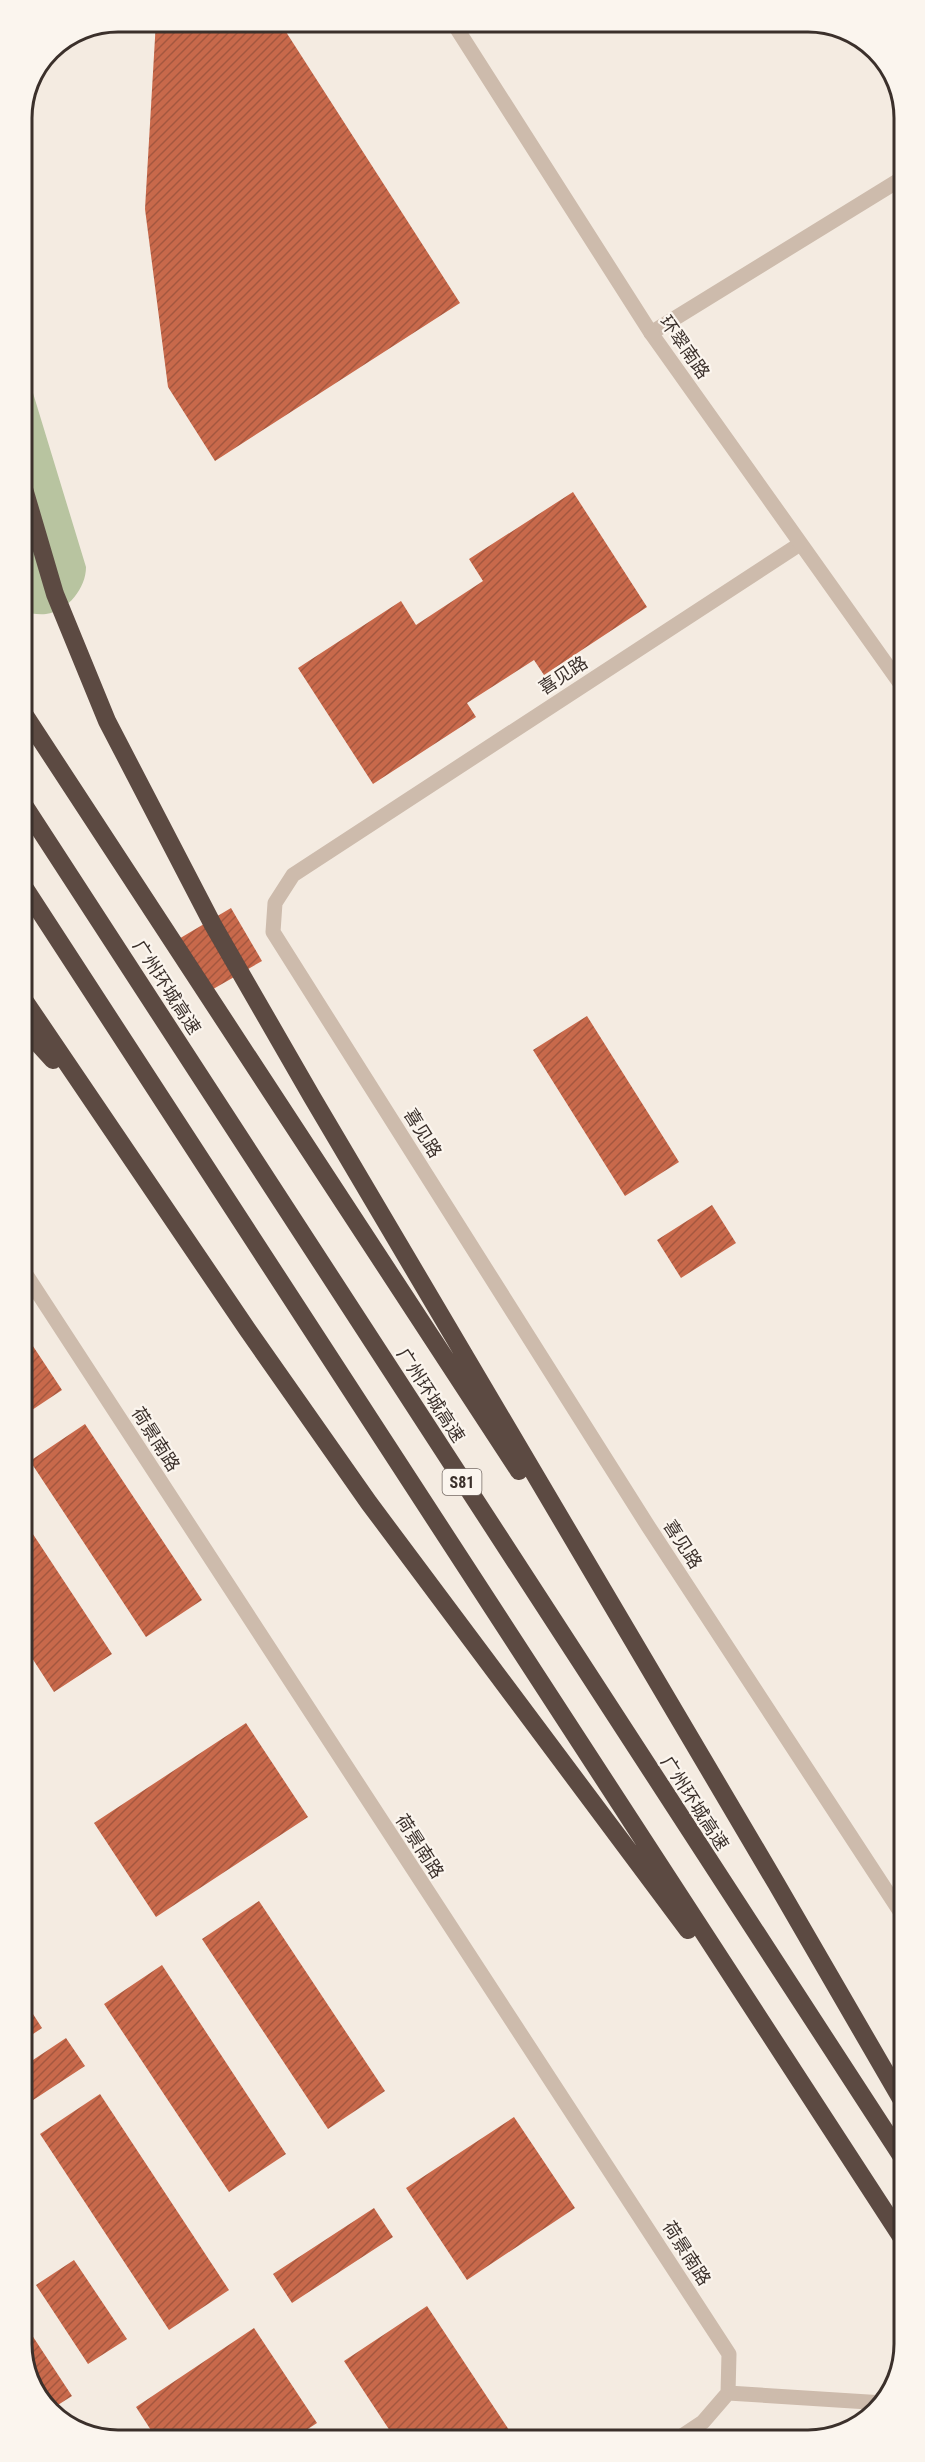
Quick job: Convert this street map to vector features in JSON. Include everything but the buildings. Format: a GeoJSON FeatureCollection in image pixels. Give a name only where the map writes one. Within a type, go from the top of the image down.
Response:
{"type":"FeatureCollection","features":[{"type":"Feature","properties":{"kind":"highway"},"geometry":{"type":"LineString","coordinates":[[32,518],[72,638],[106,722],[213,925],[894,2087]]}},
{"type":"Feature","properties":{"kind":"highway"},"geometry":{"type":"LineString","coordinates":[[32,726],[662,1692]]}},
{"type":"Feature","properties":{"kind":"highway","name":"广州环城高速"},"geometry":{"type":"LineString","coordinates":[[32,817],[894,2145]]}},
{"type":"Feature","properties":{"kind":"highway","name":"S81"},"geometry":{"type":"LineString","coordinates":[[32,899],[894,2228]]}},
{"type":"Feature","properties":{"kind":"highway"},"geometry":{"type":"LineString","coordinates":[[32,1012],[369,1503],[736,1996],[894,2228]]}},
{"type":"Feature","properties":{"kind":"highway"},"geometry":{"type":"LineString","coordinates":[[32,1037],[76,1087],[145,1179]]}},
{"type":"Feature","properties":{"kind":"street","name":"环翠南路"},"geometry":{"type":"LineString","coordinates":[[459,32],[651,333],[894,675]]}},
{"type":"Feature","properties":{"kind":"street"},"geometry":{"type":"LineString","coordinates":[[651,333],[894,183]]}},
{"type":"Feature","properties":{"kind":"street","name":"喜见路"},"geometry":{"type":"LineString","coordinates":[[800,544],[293,875],[275,903],[273,932],[642,1515],[894,1902]]}},
{"type":"Feature","properties":{"kind":"street","name":"荷景南路"},"geometry":{"type":"LineString","coordinates":[[32,1284],[729,2354],[728,2393]]}},
{"type":"Feature","properties":{"kind":"street"},"geometry":{"type":"LineString","coordinates":[[690,2430],[702,2422],[728,2393],[871,2402]]}},
{"type":"Feature","properties":{"kind":"green space"},"geometry":{"type":"Polygon","coordinates":[[[32,383],[33,393],[86,567],[83,583],[68,603],[54,612],[32,613],[32,383]]]}}]}
